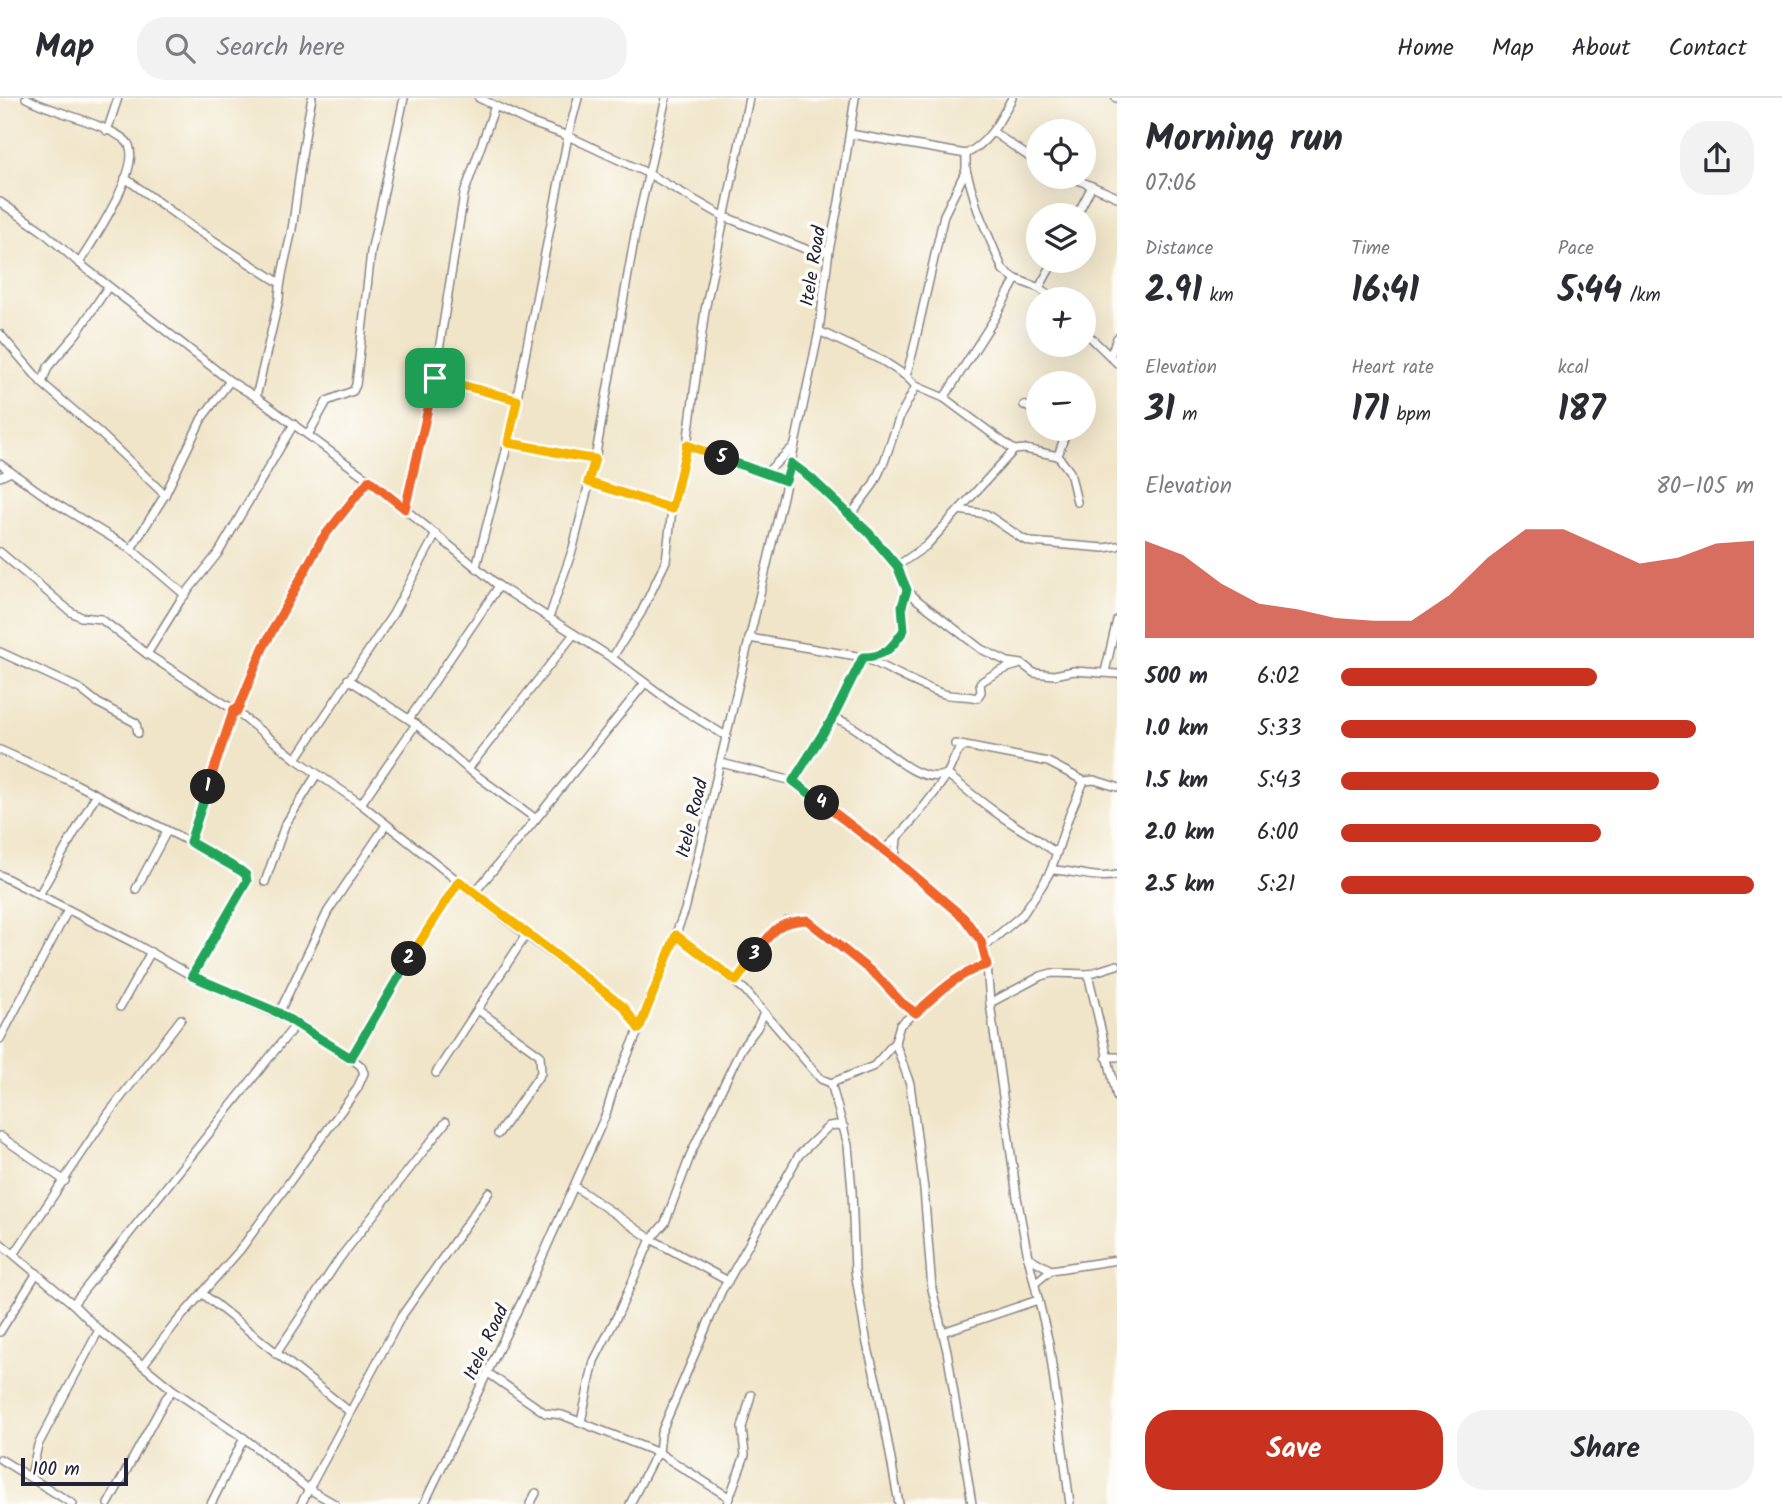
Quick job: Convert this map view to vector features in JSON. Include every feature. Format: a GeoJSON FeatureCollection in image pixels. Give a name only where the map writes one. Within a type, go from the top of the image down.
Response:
{"type":"FeatureCollection","features":[{"type":"Feature","properties":{"kind":"street"},"geometry":{"type":"LineString","coordinates":[[26,98],[40,106],[107,131],[126,142],[131,149],[131,159],[119,194],[79,263]]}},
{"type":"Feature","properties":{"kind":"street"},"geometry":{"type":"LineString","coordinates":[[107,131],[118,98]]}},
{"type":"Feature","properties":{"kind":"street"},"geometry":{"type":"LineString","coordinates":[[256,397],[272,333],[292,227],[303,142],[312,98]]}},
{"type":"Feature","properties":{"kind":"street"},"geometry":{"type":"LineString","coordinates":[[308,435],[327,401],[353,391],[356,385],[371,252],[404,98]]}},
{"type":"Feature","properties":{"kind":"street"},"geometry":{"type":"LineString","coordinates":[[479,98],[529,122],[568,135],[648,173],[723,216],[828,259]]}},
{"type":"Feature","properties":{"kind":"street"},"geometry":{"type":"LineString","coordinates":[[476,567],[508,443],[568,135],[578,98]]}},
{"type":"Feature","properties":{"kind":"street"},"geometry":{"type":"LineString","coordinates":[[549,618],[573,548],[595,459],[648,173],[667,98]]}},
{"type":"Feature","properties":{"kind":"street"},"geometry":{"type":"LineString","coordinates":[[612,658],[641,613],[666,561],[672,509],[687,445],[705,310],[749,98]]}},
{"type":"Feature","properties":{"kind":"street","name":"Itele Road"},"geometry":{"type":"LineString","coordinates":[[424,1504],[574,1186],[685,910],[791,463],[819,331],[829,250],[855,98]]}},
{"type":"Feature","properties":{"kind":"street"},"geometry":{"type":"LineString","coordinates":[[850,134],[965,154],[993,132],[1012,98]]}},
{"type":"Feature","properties":{"kind":"street"},"geometry":{"type":"LineString","coordinates":[[405,509],[435,378],[464,194],[495,106]]}},
{"type":"Feature","properties":{"kind":"street"},"geometry":{"type":"LineString","coordinates":[[993,132],[1026,155]]}},
{"type":"Feature","properties":{"kind":"street"},"geometry":{"type":"LineString","coordinates":[[965,154],[966,170],[978,211],[1003,270],[1016,279],[1037,287]]}},
{"type":"Feature","properties":{"kind":"street"},"geometry":{"type":"LineString","coordinates":[[906,376],[944,215],[966,170]]}},
{"type":"Feature","properties":{"kind":"street"},"geometry":{"type":"LineString","coordinates":[[125,178],[194,228],[280,283]]}},
{"type":"Feature","properties":{"kind":"street"},"geometry":{"type":"LineString","coordinates":[[1096,188],[1117,197]]}},
{"type":"Feature","properties":{"kind":"street"},"geometry":{"type":"LineString","coordinates":[[0,202],[41,230],[108,287],[230,382],[256,397],[369,480],[499,586],[612,658],[675,705],[726,736]]}},
{"type":"Feature","properties":{"kind":"street"},"geometry":{"type":"LineString","coordinates":[[813,252],[829,250]]}},
{"type":"Feature","properties":{"kind":"street"},"geometry":{"type":"LineString","coordinates":[[944,398],[1016,279]]}},
{"type":"Feature","properties":{"kind":"street"},"geometry":{"type":"LineString","coordinates":[[42,383],[48,367],[77,332],[108,287]]}},
{"type":"Feature","properties":{"kind":"street"},"geometry":{"type":"LineString","coordinates":[[819,331],[883,360],[916,386],[944,398],[1014,450]]}},
{"type":"Feature","properties":{"kind":"street"},"geometry":{"type":"LineString","coordinates":[[0,334],[42,383],[165,495]]}},
{"type":"Feature","properties":{"kind":"street"},"geometry":{"type":"LineString","coordinates":[[1110,357],[1117,338]]}},
{"type":"Feature","properties":{"kind":"street"},"geometry":{"type":"LineString","coordinates":[[1096,343],[1117,363]]}},
{"type":"Feature","properties":{"kind":"street"},"geometry":{"type":"LineString","coordinates":[[435,378],[517,400]]}},
{"type":"Feature","properties":{"kind":"street"},"geometry":{"type":"LineString","coordinates":[[131,550],[165,495],[202,418],[230,382]]}},
{"type":"Feature","properties":{"kind":"street"},"geometry":{"type":"LineString","coordinates":[[850,516],[873,485],[900,416],[916,386]]}},
{"type":"Feature","properties":{"kind":"street"},"geometry":{"type":"LineString","coordinates":[[147,654],[185,594],[219,552],[294,424]]}},
{"type":"Feature","properties":{"kind":"street"},"geometry":{"type":"LineString","coordinates":[[1058,456],[1062,441]]}},
{"type":"Feature","properties":{"kind":"street"},"geometry":{"type":"LineString","coordinates":[[508,443],[536,447],[560,455],[595,459]]}},
{"type":"Feature","properties":{"kind":"street"},"geometry":{"type":"LineString","coordinates":[[687,445],[786,481]]}},
{"type":"Feature","properties":{"kind":"street"},"geometry":{"type":"LineString","coordinates":[[766,473],[793,447]]}},
{"type":"Feature","properties":{"kind":"street"},"geometry":{"type":"LineString","coordinates":[[897,566],[926,546],[1014,450],[1025,449],[1058,456],[1070,472],[1077,502]]}},
{"type":"Feature","properties":{"kind":"street"},"geometry":{"type":"LineString","coordinates":[[791,463],[811,478],[869,533],[897,566],[907,590],[929,611],[946,620],[981,649],[1001,659],[1022,664],[1034,673],[1117,674]]}},
{"type":"Feature","properties":{"kind":"street"},"geometry":{"type":"LineString","coordinates":[[0,464],[55,503],[131,550],[185,594]]}},
{"type":"Feature","properties":{"kind":"street"},"geometry":{"type":"LineString","coordinates":[[0,477],[10,472]]}},
{"type":"Feature","properties":{"kind":"street"},"geometry":{"type":"LineString","coordinates":[[190,842],[235,711],[263,648],[322,539],[369,480]]}},
{"type":"Feature","properties":{"kind":"street"},"geometry":{"type":"LineString","coordinates":[[588,482],[672,509]]}},
{"type":"Feature","properties":{"kind":"street"},"geometry":{"type":"LineString","coordinates":[[971,495],[980,512]]}},
{"type":"Feature","properties":{"kind":"street"},"geometry":{"type":"LineString","coordinates":[[959,510],[980,512],[1031,542],[1104,548],[1117,546]]}},
{"type":"Feature","properties":{"kind":"street"},"geometry":{"type":"LineString","coordinates":[[296,759],[393,614],[436,534]]}},
{"type":"Feature","properties":{"kind":"street"},"geometry":{"type":"LineString","coordinates":[[0,552],[71,612],[81,617],[101,618],[147,654],[235,711],[296,759],[361,804],[526,935],[624,1007],[639,1029]]}},
{"type":"Feature","properties":{"kind":"street"},"geometry":{"type":"LineString","coordinates":[[361,804],[499,586]]}},
{"type":"Feature","properties":{"kind":"street"},"geometry":{"type":"LineString","coordinates":[[749,638],[876,657],[886,653],[904,630],[902,606],[907,590]]}},
{"type":"Feature","properties":{"kind":"street"},"geometry":{"type":"LineString","coordinates":[[1105,672],[1117,620]]}},
{"type":"Feature","properties":{"kind":"street"},"geometry":{"type":"LineString","coordinates":[[468,769],[574,634]]}},
{"type":"Feature","properties":{"kind":"street"},"geometry":{"type":"LineString","coordinates":[[0,652],[80,689],[98,703],[136,723],[138,733]]}},
{"type":"Feature","properties":{"kind":"street"},"geometry":{"type":"LineString","coordinates":[[863,657],[933,690],[965,698],[977,698],[981,692],[980,683],[1004,669],[1022,664]]}},
{"type":"Feature","properties":{"kind":"street"},"geometry":{"type":"LineString","coordinates":[[793,781],[832,719],[863,657]]}},
{"type":"Feature","properties":{"kind":"street"},"geometry":{"type":"LineString","coordinates":[[348,678],[413,722],[468,769],[536,819]]}},
{"type":"Feature","properties":{"kind":"street"},"geometry":{"type":"LineString","coordinates":[[474,893],[645,683]]}},
{"type":"Feature","properties":{"kind":"street"},"geometry":{"type":"LineString","coordinates":[[832,719],[857,730],[897,760],[925,775],[939,778],[947,774]]}},
{"type":"Feature","properties":{"kind":"street"},"geometry":{"type":"LineString","coordinates":[[883,849],[897,839],[947,774],[959,745],[1048,762],[1084,781],[1094,780],[1117,787]]}},
{"type":"Feature","properties":{"kind":"street"},"geometry":{"type":"LineString","coordinates":[[0,750],[190,842],[246,875],[247,881],[192,976]]}},
{"type":"Feature","properties":{"kind":"street"},"geometry":{"type":"LineString","coordinates":[[721,762],[793,781],[883,849],[964,918],[984,947],[1028,1257],[1048,1343],[1070,1504]]}},
{"type":"Feature","properties":{"kind":"street"},"geometry":{"type":"LineString","coordinates":[[265,882],[285,825],[317,774]]}},
{"type":"Feature","properties":{"kind":"street"},"geometry":{"type":"LineString","coordinates":[[947,774],[1015,828],[1057,852]]}},
{"type":"Feature","properties":{"kind":"street"},"geometry":{"type":"LineString","coordinates":[[984,947],[1023,914],[1051,870],[1084,781]]}},
{"type":"Feature","properties":{"kind":"street"},"geometry":{"type":"LineString","coordinates":[[39,895],[96,795]]}},
{"type":"Feature","properties":{"kind":"street"},"geometry":{"type":"LineString","coordinates":[[279,1013],[328,911],[386,825]]}},
{"type":"Feature","properties":{"kind":"street"},"geometry":{"type":"LineString","coordinates":[[136,889],[167,831]]}},
{"type":"Feature","properties":{"kind":"street"},"geometry":{"type":"LineString","coordinates":[[895,859],[897,839]]}},
{"type":"Feature","properties":{"kind":"street"},"geometry":{"type":"LineString","coordinates":[[1051,870],[1097,876],[1117,875]]}},
{"type":"Feature","properties":{"kind":"street"},"geometry":{"type":"LineString","coordinates":[[0,876],[151,952],[192,976],[279,1013],[351,1058],[361,1066],[364,1073],[357,1089],[240,1250],[143,1365]]}},
{"type":"Feature","properties":{"kind":"street"},"geometry":{"type":"LineString","coordinates":[[351,1058],[404,967],[459,881]]}},
{"type":"Feature","properties":{"kind":"street"},"geometry":{"type":"LineString","coordinates":[[0,1038],[68,909]]}},
{"type":"Feature","properties":{"kind":"street"},"geometry":{"type":"LineString","coordinates":[[736,981],[773,932],[788,921],[807,920],[834,940],[916,1013]]}},
{"type":"Feature","properties":{"kind":"street"},"geometry":{"type":"LineString","coordinates":[[436,1073],[526,935]]}},
{"type":"Feature","properties":{"kind":"street"},"geometry":{"type":"LineString","coordinates":[[676,935],[736,981],[821,1079],[831,1083],[874,1066],[895,1042],[900,1026],[970,970],[987,965]]}},
{"type":"Feature","properties":{"kind":"street"},"geometry":{"type":"LineString","coordinates":[[120,1007],[151,952]]}},
{"type":"Feature","properties":{"kind":"street"},"geometry":{"type":"LineString","coordinates":[[990,1003],[1041,976],[1052,973],[1088,974],[1117,965]]}},
{"type":"Feature","properties":{"kind":"street"},"geometry":{"type":"LineString","coordinates":[[1088,974],[1117,1097]]}},
{"type":"Feature","properties":{"kind":"street"},"geometry":{"type":"LineString","coordinates":[[478,1010],[540,1055],[541,1073],[498,1134]]}},
{"type":"Feature","properties":{"kind":"street"},"geometry":{"type":"LineString","coordinates":[[581,1422],[594,1362],[651,1240],[666,1223],[708,1116],[741,1049],[757,1028],[764,1013]]}},
{"type":"Feature","properties":{"kind":"street"},"geometry":{"type":"LineString","coordinates":[[15,1253],[108,1114],[181,1019]]}},
{"type":"Feature","properties":{"kind":"street"},"geometry":{"type":"LineString","coordinates":[[73,1304],[297,1023]]}},
{"type":"Feature","properties":{"kind":"street"},"geometry":{"type":"LineString","coordinates":[[895,1042],[910,1084],[925,1189],[932,1289],[943,1332],[972,1504]]}},
{"type":"Feature","properties":{"kind":"street"},"geometry":{"type":"LineString","coordinates":[[1106,1057],[1117,1057]]}},
{"type":"Feature","properties":{"kind":"street"},"geometry":{"type":"LineString","coordinates":[[831,1083],[844,1127],[852,1191],[855,1271],[899,1504]]}},
{"type":"Feature","properties":{"kind":"street"},"geometry":{"type":"LineString","coordinates":[[276,1354],[340,1258],[446,1122]]}},
{"type":"Feature","properties":{"kind":"street"},"geometry":{"type":"LineString","coordinates":[[631,1504],[652,1461],[659,1453],[661,1433],[722,1290],[799,1155],[829,1126],[844,1127]]}},
{"type":"Feature","properties":{"kind":"street"},"geometry":{"type":"LineString","coordinates":[[0,1136],[65,1181]]}},
{"type":"Feature","properties":{"kind":"street"},"geometry":{"type":"LineString","coordinates":[[574,1186],[651,1240],[729,1281]]}},
{"type":"Feature","properties":{"kind":"street"},"geometry":{"type":"LineString","coordinates":[[301,1504],[307,1488],[401,1317],[489,1192]]}},
{"type":"Feature","properties":{"kind":"street"},"geometry":{"type":"LineString","coordinates":[[0,1243],[73,1304],[99,1331],[173,1390],[244,1438],[307,1488],[335,1504]]}},
{"type":"Feature","properties":{"kind":"street"},"geometry":{"type":"LineString","coordinates":[[1028,1257],[1051,1270]]}},
{"type":"Feature","properties":{"kind":"street"},"geometry":{"type":"LineString","coordinates":[[1035,1283],[1051,1270],[1117,1260]]}},
{"type":"Feature","properties":{"kind":"street"},"geometry":{"type":"LineString","coordinates":[[0,1332],[37,1273]]}},
{"type":"Feature","properties":{"kind":"street"},"geometry":{"type":"LineString","coordinates":[[203,1294],[350,1412]]}},
{"type":"Feature","properties":{"kind":"street"},"geometry":{"type":"LineString","coordinates":[[943,1332],[1038,1300]]}},
{"type":"Feature","properties":{"kind":"street"},"geometry":{"type":"LineString","coordinates":[[31,1476],[38,1445],[99,1331]]}},
{"type":"Feature","properties":{"kind":"street"},"geometry":{"type":"LineString","coordinates":[[488,1373],[545,1413],[562,1415],[659,1453],[729,1501],[745,1455],[742,1428],[751,1395]]}},
{"type":"Feature","properties":{"kind":"street"},"geometry":{"type":"LineString","coordinates":[[108,1504],[173,1390]]}},
{"type":"Feature","properties":{"kind":"street"},"geometry":{"type":"LineString","coordinates":[[211,1504],[244,1438]]}},
{"type":"Feature","properties":{"kind":"street"},"geometry":{"type":"LineString","coordinates":[[0,1459],[73,1504]]}},
{"type":"Feature","properties":{"kind":"street"},"geometry":{"type":"LineString","coordinates":[[530,1504],[536,1493]]}},
{"type":"Feature","properties":{"kind":"route"},"geometry":{"type":"LineString","coordinates":[[435,378],[517,400],[508,443],[536,447],[560,455],[595,459],[588,482],[672,509],[687,445],[786,481],[791,463],[811,478],[869,533],[897,566],[907,590],[902,606],[904,630],[886,653],[876,657],[863,657],[832,719],[793,781],[895,859],[964,918],[981,941],[987,965],[970,970],[916,1013],[902,1003],[877,976],[807,920],[788,921],[773,932],[736,981],[676,935],[639,1029],[624,1007],[526,935],[459,881],[404,967],[351,1058],[279,1013],[192,976],[247,881],[246,875],[241,871],[190,842],[234,709],[237,712],[263,648],[322,539],[369,480],[405,509],[435,378]]}}]}
